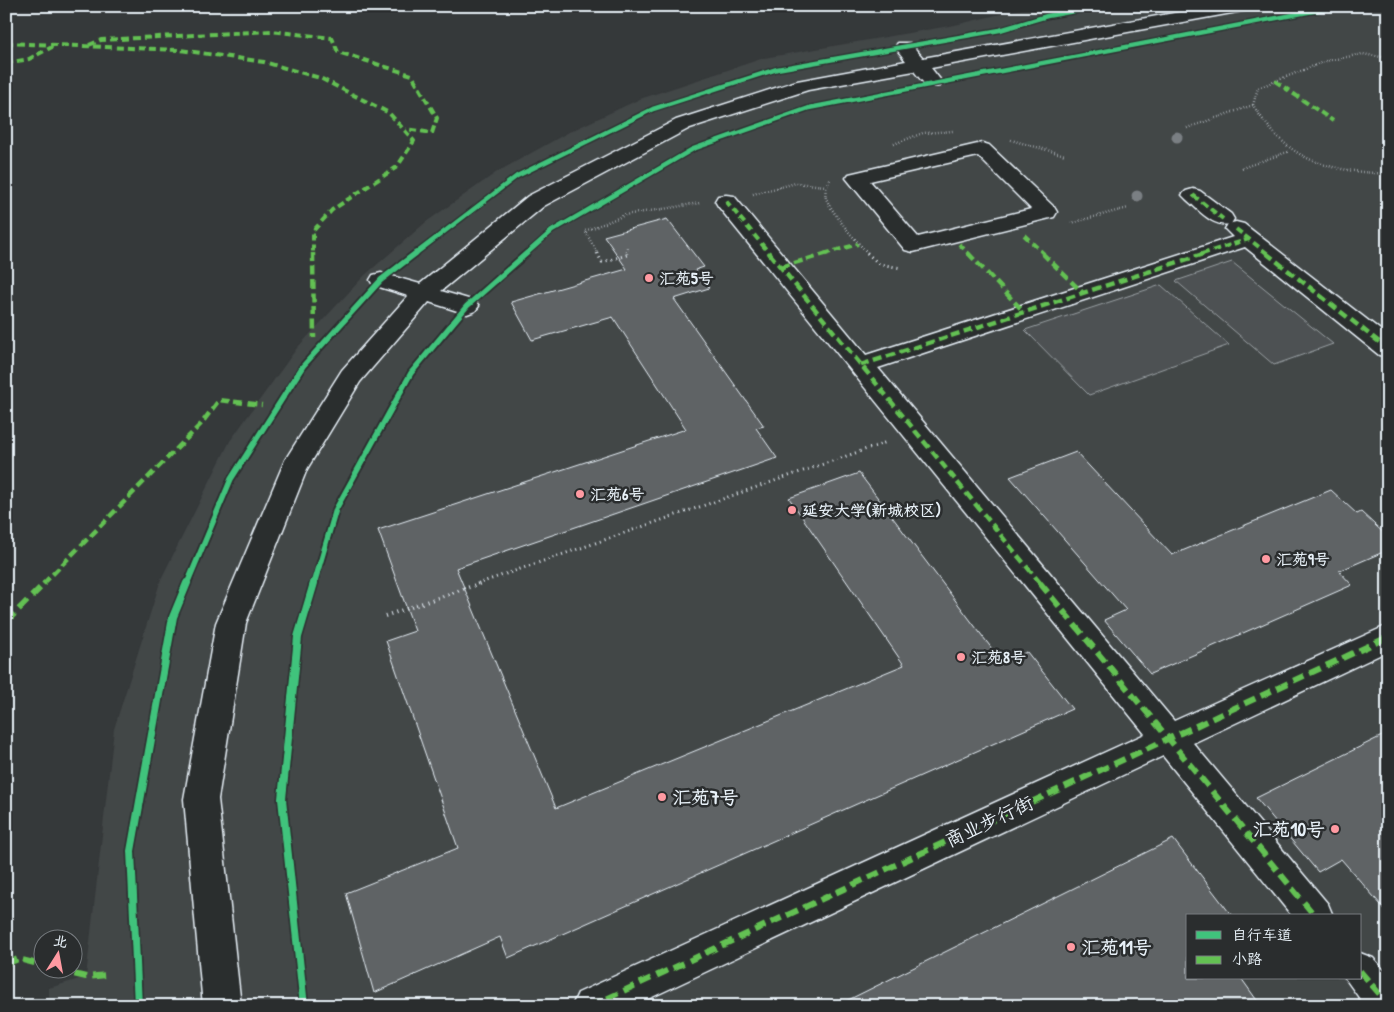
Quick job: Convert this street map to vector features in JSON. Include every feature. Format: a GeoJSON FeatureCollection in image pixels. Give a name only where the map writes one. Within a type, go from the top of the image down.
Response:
{"type":"FeatureCollection","features":[{"type":"Feature","properties":{"kind":"street"},"geometry":{"type":"LineString","coordinates":[[222,1006],[201,799],[231,623],[294,467],[351,376],[424,293],[536,201],[683,124],[804,85],[1243,6]]}},
{"type":"Feature","properties":{"kind":"street"},"geometry":{"type":"LineString","coordinates":[[982,149],[1046,212],[913,245],[856,178],[982,149]]}},
{"type":"Feature","properties":{"kind":"street"},"geometry":{"type":"LineString","coordinates":[[1192,195],[1388,349]]}},
{"type":"Feature","properties":{"kind":"street"},"geometry":{"type":"LineString","coordinates":[[726,201],[1313,914]]}},
{"type":"Feature","properties":{"kind":"street"},"geometry":{"type":"LineString","coordinates":[[861,365],[1236,229]]}},
{"type":"Feature","properties":{"kind":"street"},"geometry":{"type":"LineString","coordinates":[[381,280],[467,306]]}},
{"type":"Feature","properties":{"kind":"street","name":"商业步行街"},"geometry":{"type":"LineString","coordinates":[[591,1006],[1388,636]]}},
{"type":"Feature","properties":{"kind":"street"},"geometry":{"type":"LineString","coordinates":[[1362,973],[1388,1004]]}},
{"type":"Feature","properties":{"kind":"path"},"geometry":{"type":"LineString","coordinates":[[1388,58],[1362,54],[1326,61],[1258,88],[1253,105],[1264,125],[1290,151],[1315,163],[1360,172],[1388,174]]}},
{"type":"Feature","properties":{"kind":"path"},"geometry":{"type":"LineString","coordinates":[[1187,128],[1253,105]]}},
{"type":"Feature","properties":{"kind":"path"},"geometry":{"type":"LineString","coordinates":[[888,147],[904,139],[944,130],[954,131]]}},
{"type":"Feature","properties":{"kind":"path"},"geometry":{"type":"LineString","coordinates":[[1010,140],[1065,155]]}},
{"type":"Feature","properties":{"kind":"path"},"geometry":{"type":"LineString","coordinates":[[1242,168],[1290,151]]}},
{"type":"Feature","properties":{"kind":"path"},"geometry":{"type":"LineString","coordinates":[[834,176],[826,186],[826,198],[858,244],[879,264],[908,270]]}},
{"type":"Feature","properties":{"kind":"path"},"geometry":{"type":"LineString","coordinates":[[627,247],[627,255],[602,262],[585,231],[625,215],[693,203],[726,201],[796,183],[826,186]]}},
{"type":"Feature","properties":{"kind":"path"},"geometry":{"type":"LineString","coordinates":[[1062,226],[1128,208]]}},
{"type":"Feature","properties":{"kind":"path"},"geometry":{"type":"LineString","coordinates":[[385,616],[916,432]]}},
{"type":"Feature","properties":{"kind":"shaded area","name":"延安大学(新城校区)"},"geometry":{"type":"Polygon","coordinates":[[[1034,6],[1388,6],[1388,1006],[49,1006],[49,988],[82,980],[86,977],[114,729],[161,579],[230,441],[297,348],[364,276],[426,222],[497,172],[569,132],[640,99],[764,58],[955,25],[1034,6]]]}},
{"type":"Feature","properties":{"kind":"shaded area"},"geometry":{"type":"Polygon","coordinates":[[[1232,262],[1333,344],[1274,365],[1176,281],[1232,262]]]}},
{"type":"Feature","properties":{"kind":"shaded area"},"geometry":{"type":"Polygon","coordinates":[[[1161,285],[1229,345],[1089,395],[1025,330],[1161,285]]]}},
{"type":"Feature","properties":{"kind":"building"},"geometry":{"type":"Polygon","coordinates":[[[667,219],[704,267],[695,270],[709,288],[674,299],[764,426],[756,428],[777,458],[456,568],[556,808],[904,665],[789,498],[859,473],[1002,662],[1027,652],[1072,709],[508,958],[500,937],[374,993],[346,893],[458,848],[386,641],[415,631],[378,530],[686,429],[613,317],[532,340],[511,302],[627,269],[604,236],[667,219]]]}},
{"type":"Feature","properties":{"kind":"building","name":"汇苑9号"},"geometry":{"type":"Polygon","coordinates":[[[1076,452],[1172,555],[1331,490],[1357,514],[1361,512],[1388,537],[1388,550],[1339,571],[1352,585],[1150,674],[1104,620],[1126,610],[1010,477],[1076,452]]]}},
{"type":"Feature","properties":{"kind":"building","name":"汇苑10号"},"geometry":{"type":"Polygon","coordinates":[[[1388,733],[1388,913],[1341,859],[1318,872],[1256,798],[1388,733]]]}},
{"type":"Feature","properties":{"kind":"building","name":"汇苑11号"},"geometry":{"type":"Polygon","coordinates":[[[1173,839],[1230,914],[1186,914],[1186,980],[1242,980],[1261,1006],[836,1006],[1173,839]]]}},
{"type":"Feature","properties":{"kind":"marked path"},"geometry":{"type":"LineString","coordinates":[[89,45],[101,40],[271,31],[332,38],[338,52],[412,75],[437,118],[432,133],[406,129]]}},
{"type":"Feature","properties":{"kind":"marked path"},"geometry":{"type":"LineString","coordinates":[[6,43],[180,50],[264,62],[320,78],[389,113],[414,141],[397,167],[332,210],[313,231],[314,338]]}},
{"type":"Feature","properties":{"kind":"marked path"},"geometry":{"type":"LineString","coordinates":[[6,63],[29,59],[52,47]]}},
{"type":"Feature","properties":{"kind":"marked path"},"geometry":{"type":"LineString","coordinates":[[1275,81],[1333,121]]}},
{"type":"Feature","properties":{"kind":"marked path"},"geometry":{"type":"LineString","coordinates":[[1193,195],[1223,219]]}},
{"type":"Feature","properties":{"kind":"marked path"},"geometry":{"type":"LineString","coordinates":[[726,201],[1313,914]]}},
{"type":"Feature","properties":{"kind":"marked path"},"geometry":{"type":"LineString","coordinates":[[1236,229],[1388,349]]}},
{"type":"Feature","properties":{"kind":"marked path"},"geometry":{"type":"LineString","coordinates":[[1024,235],[1083,293]]}},
{"type":"Feature","properties":{"kind":"marked path"},"geometry":{"type":"LineString","coordinates":[[861,365],[1249,239]]}},
{"type":"Feature","properties":{"kind":"marked path"},"geometry":{"type":"LineString","coordinates":[[781,267],[858,244]]}},
{"type":"Feature","properties":{"kind":"marked path"},"geometry":{"type":"LineString","coordinates":[[959,244],[1024,312]]}},
{"type":"Feature","properties":{"kind":"marked path"},"geometry":{"type":"LineString","coordinates":[[6,622],[201,424],[219,400],[262,405]]}},
{"type":"Feature","properties":{"kind":"marked path"},"geometry":{"type":"LineString","coordinates":[[591,1006],[1388,637]]}},
{"type":"Feature","properties":{"kind":"marked path"},"geometry":{"type":"LineString","coordinates":[[6,964],[18,959],[32,962]]}},
{"type":"Feature","properties":{"kind":"marked path"},"geometry":{"type":"LineString","coordinates":[[1362,973],[1388,1004]]}},
{"type":"Feature","properties":{"kind":"marked path"},"geometry":{"type":"LineString","coordinates":[[82,976],[108,975]]}},
{"type":"Feature","properties":{"kind":"cycle path"},"geometry":{"type":"LineString","coordinates":[[138,1006],[131,851],[173,617],[231,479],[303,366],[381,280],[517,176],[653,109],[777,69],[1000,30],[1047,16],[1102,6]]}},
{"type":"Feature","properties":{"kind":"cycle path"},"geometry":{"type":"LineString","coordinates":[[304,1006],[282,799],[298,637],[336,509],[411,373],[467,306],[552,231],[693,149],[809,108],[1339,6]]}},
{"type":"Feature","properties":{"kind":"place","name":"汇苑5号"},"geometry":{"type":"Point","coordinates":[649,278]}},
{"type":"Feature","properties":{"kind":"place","name":"汇苑6号"},"geometry":{"type":"Point","coordinates":[580,494]}},
{"type":"Feature","properties":{"kind":"place","name":"延安大学(新城校区)"},"geometry":{"type":"Point","coordinates":[792,510]}},
{"type":"Feature","properties":{"kind":"place","name":"汇苑9号"},"geometry":{"type":"Point","coordinates":[1266,559]}},
{"type":"Feature","properties":{"kind":"place","name":"汇苑8号"},"geometry":{"type":"Point","coordinates":[961,657]}},
{"type":"Feature","properties":{"kind":"place","name":"汇苑7号"},"geometry":{"type":"Point","coordinates":[662,797]}},
{"type":"Feature","properties":{"kind":"place","name":"汇苑10号"},"geometry":{"type":"Point","coordinates":[1335,829]}},
{"type":"Feature","properties":{"kind":"place","name":"汇苑11号"},"geometry":{"type":"Point","coordinates":[1071,947]}}]}
